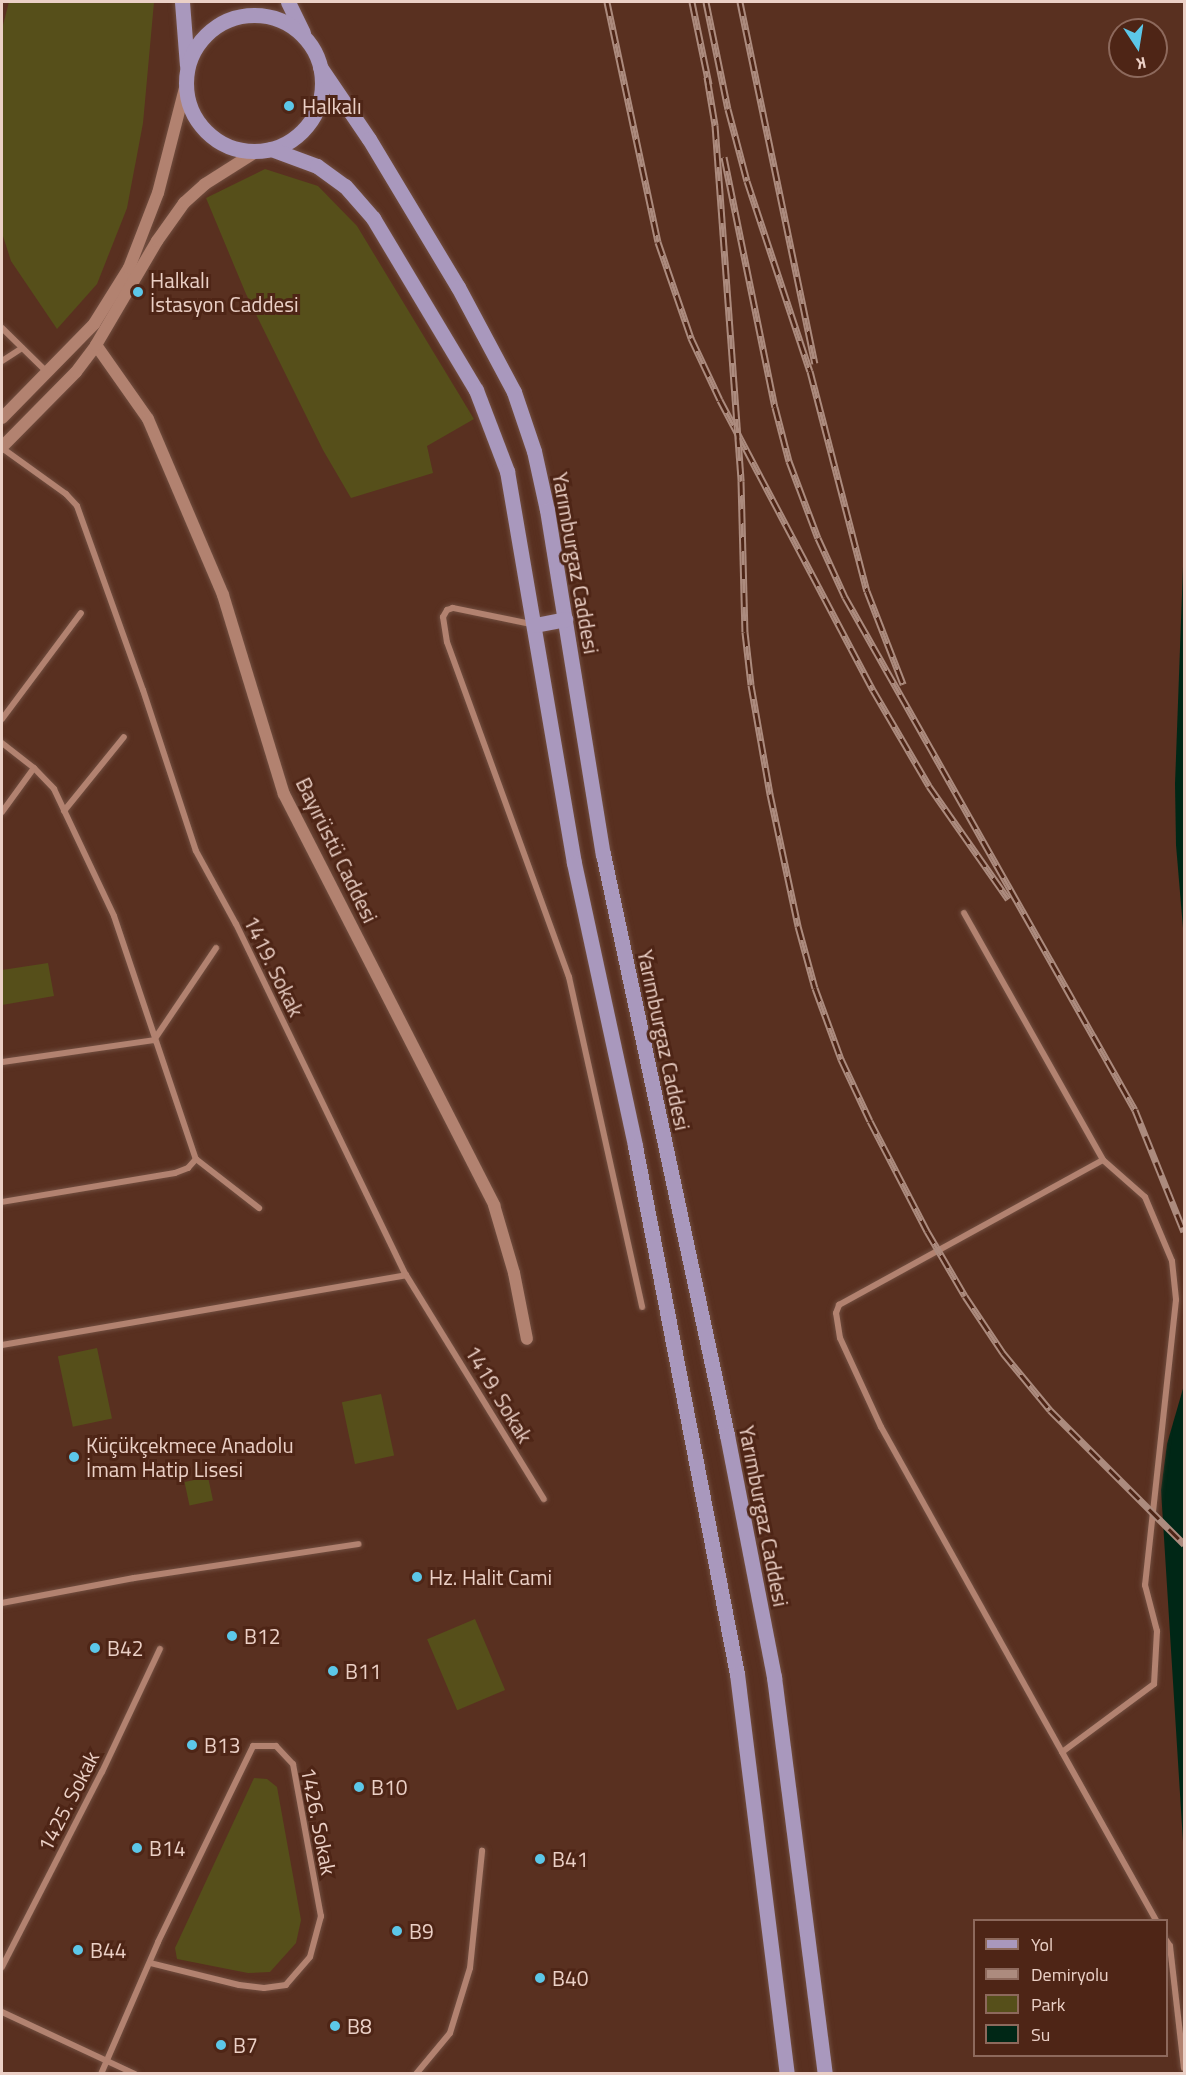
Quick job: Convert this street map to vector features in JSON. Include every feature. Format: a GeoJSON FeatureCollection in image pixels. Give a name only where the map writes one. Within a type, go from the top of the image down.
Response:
{"type":"FeatureCollection","features":[{"type":"Feature","properties":{"kind":"main road"},"geometry":{"type":"LineString","coordinates":[[182,2],[187,68],[185,88],[192,114],[208,134],[231,148],[264,150],[317,166],[345,186],[373,218],[476,390],[507,471],[574,863],[635,1146],[737,1674],[788,2073]]}},
{"type":"Feature","properties":{"kind":"main road"},"geometry":{"type":"LineString","coordinates":[[264,150],[295,137],[313,117],[321,91],[320,67],[288,2]]}},
{"type":"Feature","properties":{"kind":"main road"},"geometry":{"type":"LineString","coordinates":[[187,68],[191,56],[205,35],[226,21],[238,17],[250,15],[275,18],[291,27],[305,39]]}},
{"type":"Feature","properties":{"kind":"main road","name":"Yarımburgaz Caddesi"},"geometry":{"type":"LineString","coordinates":[[320,67],[369,138],[458,287],[514,392],[534,451],[565,619],[603,854],[727,1435],[774,1677],[825,2073]]}},
{"type":"Feature","properties":{"kind":"main road"},"geometry":{"type":"LineString","coordinates":[[535,625],[565,619]]}},
{"type":"Feature","properties":{"kind":"street"},"geometry":{"type":"LineString","coordinates":[[2,418],[94,324],[129,268],[158,193],[185,88]]}},
{"type":"Feature","properties":{"kind":"street"},"geometry":{"type":"LineString","coordinates":[[2,447],[76,372],[96,345],[170,219],[205,184],[264,150]]}},
{"type":"Feature","properties":{"kind":"street"},"geometry":{"type":"LineString","coordinates":[[2,328],[47,372]]}},
{"type":"Feature","properties":{"kind":"street","name":"Bayırüstü Caddesi"},"geometry":{"type":"LineString","coordinates":[[96,345],[148,418],[218,584],[284,794],[494,1205],[514,1273],[527,1340]]}},
{"type":"Feature","properties":{"kind":"street"},"geometry":{"type":"LineString","coordinates":[[2,361],[22,348]]}},
{"type":"Feature","properties":{"kind":"street","name":"1419. Sokak"},"geometry":{"type":"LineString","coordinates":[[2,447],[66,494],[77,506],[143,690],[196,851],[236,924],[406,1275],[544,1499]]}},
{"type":"Feature","properties":{"kind":"street"},"geometry":{"type":"LineString","coordinates":[[535,625],[453,608],[447,610],[443,618],[447,642],[569,977],[642,1308]]}},
{"type":"Feature","properties":{"kind":"street"},"geometry":{"type":"LineString","coordinates":[[2,719],[81,613]]}},
{"type":"Feature","properties":{"kind":"street"},"geometry":{"type":"LineString","coordinates":[[64,812],[124,737]]}},
{"type":"Feature","properties":{"kind":"street"},"geometry":{"type":"LineString","coordinates":[[2,743],[34,768],[54,789],[114,916],[196,1159],[259,1208]]}},
{"type":"Feature","properties":{"kind":"street"},"geometry":{"type":"LineString","coordinates":[[2,812],[34,768]]}},
{"type":"Feature","properties":{"kind":"street"},"geometry":{"type":"LineString","coordinates":[[964,913],[1103,1160],[1145,1197],[1172,1261],[1176,1300],[1145,1585],[1157,1630],[1154,1684],[1062,1752]]}},
{"type":"Feature","properties":{"kind":"street"},"geometry":{"type":"LineString","coordinates":[[2,1062],[154,1040],[216,948]]}},
{"type":"Feature","properties":{"kind":"street"},"geometry":{"type":"LineString","coordinates":[[2,1202],[176,1173],[188,1168],[196,1159]]}},
{"type":"Feature","properties":{"kind":"street"},"geometry":{"type":"LineString","coordinates":[[1103,1160],[997,1221],[839,1305],[836,1313],[840,1338],[881,1427],[1155,1919]]}},
{"type":"Feature","properties":{"kind":"street"},"geometry":{"type":"LineString","coordinates":[[2,1345],[406,1275]]}},
{"type":"Feature","properties":{"kind":"street"},"geometry":{"type":"LineString","coordinates":[[2,1603],[134,1578],[358,1545]]}},
{"type":"Feature","properties":{"kind":"street","name":"1425. Sokak"},"geometry":{"type":"LineString","coordinates":[[2,1966],[102,1772],[160,1649]]}},
{"type":"Feature","properties":{"kind":"street","name":"1426. Sokak"},"geometry":{"type":"LineString","coordinates":[[101,2073],[150,1963],[253,1746],[276,1746],[293,1764],[321,1916],[310,1957],[286,1985],[264,1988],[239,1986],[150,1963]]}},
{"type":"Feature","properties":{"kind":"street"},"geometry":{"type":"LineString","coordinates":[[416,2073],[450,2033],[471,1968],[482,1851]]}},
{"type":"Feature","properties":{"kind":"street"},"geometry":{"type":"LineString","coordinates":[[1168,1942],[1185,2068]]}},
{"type":"Feature","properties":{"kind":"street"},"geometry":{"type":"LineString","coordinates":[[2,2012],[135,2073]]}},
{"type":"Feature","properties":{"kind":"green space"},"geometry":{"type":"Polygon","coordinates":[[[9,2],[154,2],[143,123],[127,208],[97,284],[57,329],[11,261],[2,233],[2,29],[9,2]]]}},
{"type":"Feature","properties":{"kind":"green space"},"geometry":{"type":"Polygon","coordinates":[[[265,169],[318,186],[357,226],[474,419],[427,446],[433,473],[351,498],[323,450],[246,294],[206,198],[265,169]]]}},
{"type":"Feature","properties":{"kind":"green space"},"geometry":{"type":"Polygon","coordinates":[[[48,963],[54,996],[2,1005],[2,970],[48,963]]]}},
{"type":"Feature","properties":{"kind":"green space"},"geometry":{"type":"Polygon","coordinates":[[[97,1348],[112,1418],[73,1427],[58,1356],[97,1348]]]}},
{"type":"Feature","properties":{"kind":"green space"},"geometry":{"type":"Polygon","coordinates":[[[381,1394],[394,1456],[355,1464],[342,1402],[381,1394]]]}},
{"type":"Feature","properties":{"kind":"green space"},"geometry":{"type":"Polygon","coordinates":[[[208,1477],[213,1500],[190,1505],[185,1482],[208,1477]]]}},
{"type":"Feature","properties":{"kind":"green space"},"geometry":{"type":"Polygon","coordinates":[[[475,1619],[505,1690],[457,1710],[427,1639],[475,1619]]]}},
{"type":"Feature","properties":{"kind":"green space"},"geometry":{"type":"Polygon","coordinates":[[[254,1778],[267,1779],[277,1787],[301,1920],[296,1943],[270,1972],[248,1973],[177,1959],[175,1948],[254,1778]]]}},
{"type":"Feature","properties":{"kind":"water"},"geometry":{"type":"Polygon","coordinates":[[[1184,539],[1184,940],[1176,845],[1175,784],[1184,539]]]}},
{"type":"Feature","properties":{"kind":"water"},"geometry":{"type":"Polygon","coordinates":[[[1184,1385],[1184,1858],[1161,1490],[1167,1444],[1184,1385]]]}},
{"type":"Feature","properties":{"kind":"railway"},"geometry":{"type":"LineString","coordinates":[[607,2],[658,242],[691,338],[720,400],[873,690],[929,786],[1008,899]]}},
{"type":"Feature","properties":{"kind":"railway"},"geometry":{"type":"LineString","coordinates":[[692,2],[709,84]]}},
{"type":"Feature","properties":{"kind":"railway"},"geometry":{"type":"LineString","coordinates":[[706,2],[728,109],[747,181],[810,371],[867,591],[903,684]]}},
{"type":"Feature","properties":{"kind":"railway"},"geometry":{"type":"LineString","coordinates":[[740,2],[815,363]]}},
{"type":"Feature","properties":{"kind":"railway"},"geometry":{"type":"LineString","coordinates":[[707,77],[715,125],[741,481],[745,632],[751,685],[770,794],[798,926],[815,988],[841,1059],[870,1121],[927,1231],[965,1296],[1003,1353],[1050,1410],[1184,1544]]}},
{"type":"Feature","properties":{"kind":"railway"},"geometry":{"type":"LineString","coordinates":[[724,157],[775,407],[789,461],[818,538],[845,597],[1135,1110],[1184,1232]]}},
{"type":"Feature","properties":{"kind":"place","name":"Halkalı"},"geometry":{"type":"Point","coordinates":[289,106]}},
{"type":"Feature","properties":{"kind":"place","name":"Halkalı İstasyon Caddesi"},"geometry":{"type":"Point","coordinates":[138,292]}},
{"type":"Feature","properties":{"kind":"place","name":"Küçükçekmece Anadolu İmam Hatip Lisesi"},"geometry":{"type":"Point","coordinates":[74,1457]}},
{"type":"Feature","properties":{"kind":"place","name":"Hz. Halit Cami"},"geometry":{"type":"Point","coordinates":[417,1577]}},
{"type":"Feature","properties":{"kind":"place","name":"B12"},"geometry":{"type":"Point","coordinates":[232,1636]}},
{"type":"Feature","properties":{"kind":"place","name":"B42"},"geometry":{"type":"Point","coordinates":[95,1648]}},
{"type":"Feature","properties":{"kind":"place","name":"B11"},"geometry":{"type":"Point","coordinates":[333,1671]}},
{"type":"Feature","properties":{"kind":"place","name":"B13"},"geometry":{"type":"Point","coordinates":[192,1745]}},
{"type":"Feature","properties":{"kind":"place","name":"B10"},"geometry":{"type":"Point","coordinates":[359,1787]}},
{"type":"Feature","properties":{"kind":"place","name":"B14"},"geometry":{"type":"Point","coordinates":[137,1848]}},
{"type":"Feature","properties":{"kind":"place","name":"B41"},"geometry":{"type":"Point","coordinates":[540,1859]}},
{"type":"Feature","properties":{"kind":"place","name":"B9"},"geometry":{"type":"Point","coordinates":[397,1931]}},
{"type":"Feature","properties":{"kind":"place","name":"B44"},"geometry":{"type":"Point","coordinates":[78,1950]}},
{"type":"Feature","properties":{"kind":"place","name":"B40"},"geometry":{"type":"Point","coordinates":[540,1978]}},
{"type":"Feature","properties":{"kind":"place","name":"B8"},"geometry":{"type":"Point","coordinates":[335,2026]}},
{"type":"Feature","properties":{"kind":"place","name":"B7"},"geometry":{"type":"Point","coordinates":[221,2045]}}]}
